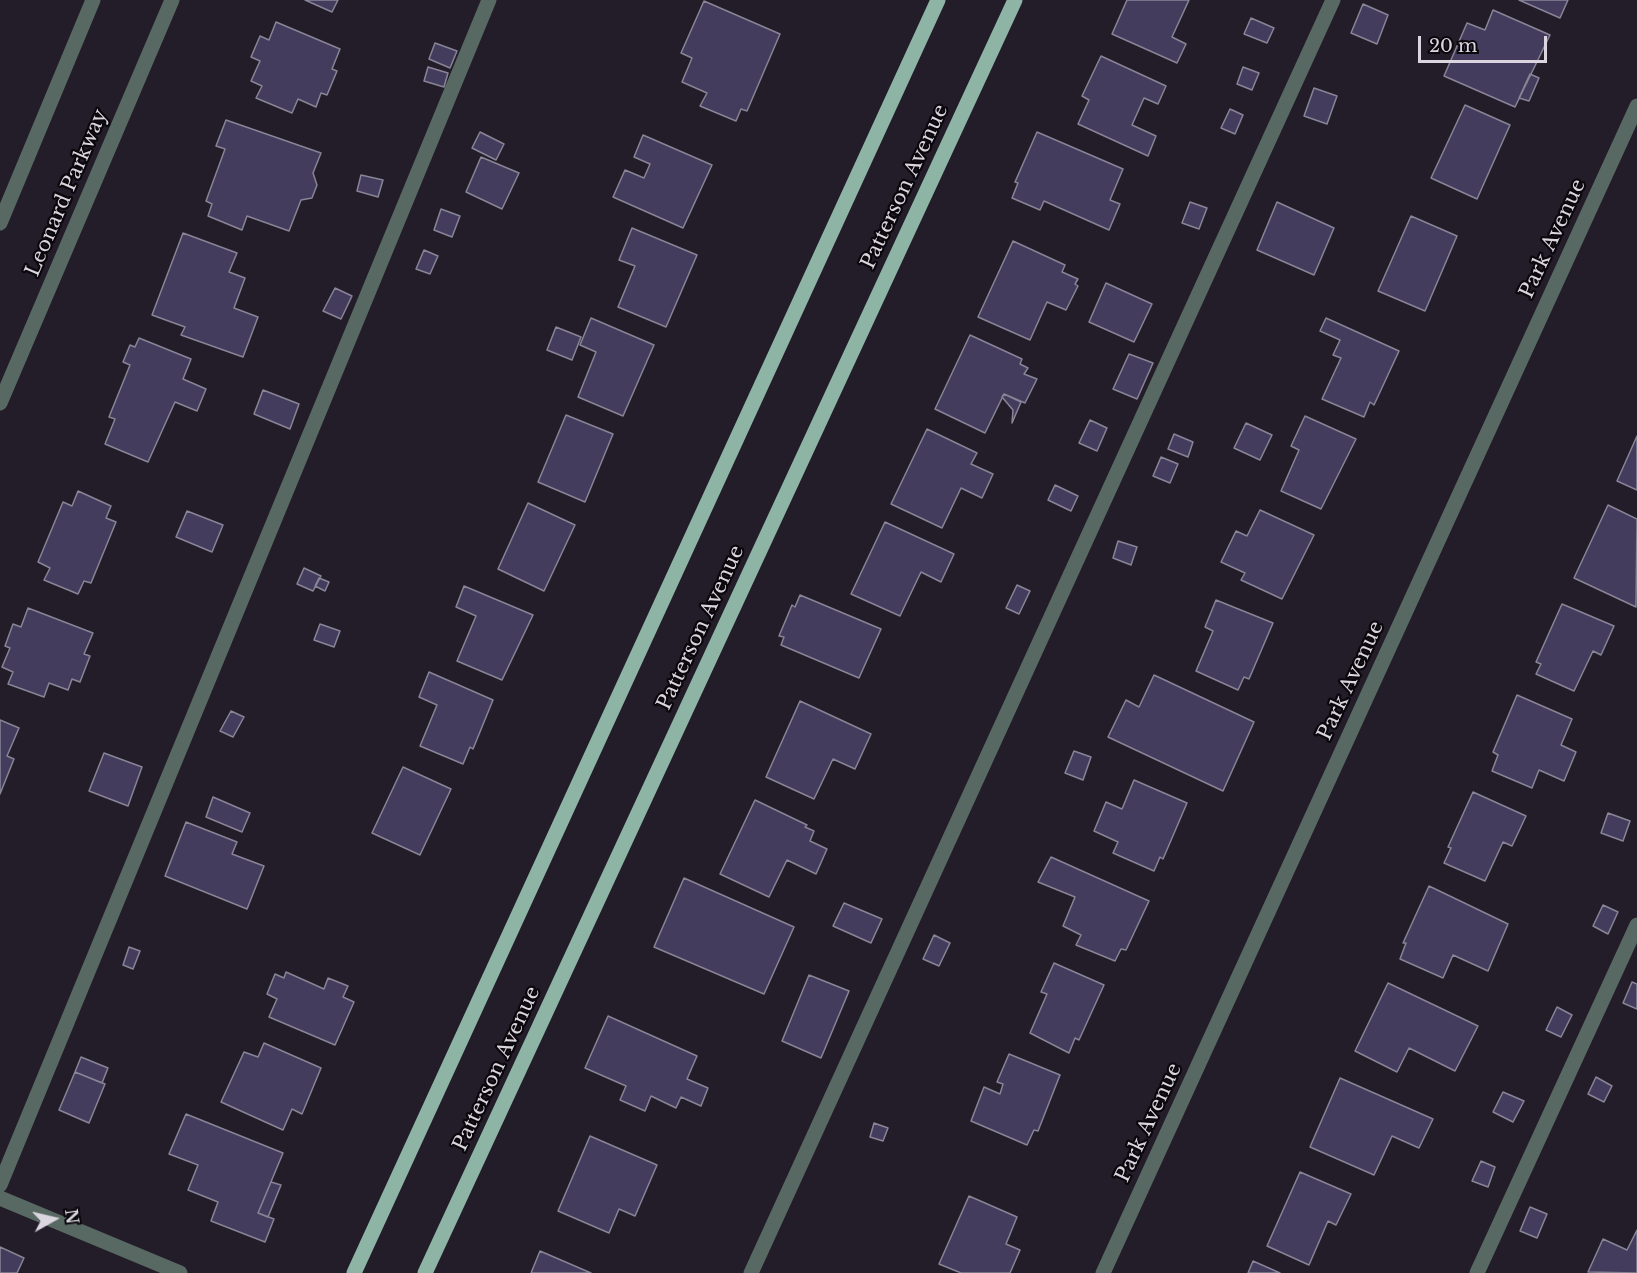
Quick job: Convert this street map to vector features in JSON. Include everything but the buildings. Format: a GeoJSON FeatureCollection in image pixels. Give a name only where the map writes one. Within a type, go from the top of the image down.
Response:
{"type":"FeatureCollection","features":[{"type":"Feature","properties":{"kind":"main road"},"geometry":{"type":"LineString","coordinates":[[354,1273],[938,0]]}},
{"type":"Feature","properties":{"kind":"main road","name":"Patterson Avenue"},"geometry":{"type":"LineString","coordinates":[[425,1273],[1015,0]]}},
{"type":"Feature","properties":{"kind":"street"},"geometry":{"type":"LineString","coordinates":[[0,223],[93,0]]}},
{"type":"Feature","properties":{"kind":"street","name":"Leonard Parkway"},"geometry":{"type":"LineString","coordinates":[[0,403],[172,0]]}},
{"type":"Feature","properties":{"kind":"street"},"geometry":{"type":"LineString","coordinates":[[0,1185],[489,0]]}},
{"type":"Feature","properties":{"kind":"street"},"geometry":{"type":"LineString","coordinates":[[751,1273],[1334,0]]}},
{"type":"Feature","properties":{"kind":"street","name":"Park Avenue"},"geometry":{"type":"LineString","coordinates":[[1103,1273],[1637,106]]}},
{"type":"Feature","properties":{"kind":"street"},"geometry":{"type":"LineString","coordinates":[[1477,1273],[1637,925]]}},
{"type":"Feature","properties":{"kind":"street"},"geometry":{"type":"LineString","coordinates":[[0,1198],[180,1273]]}}]}
